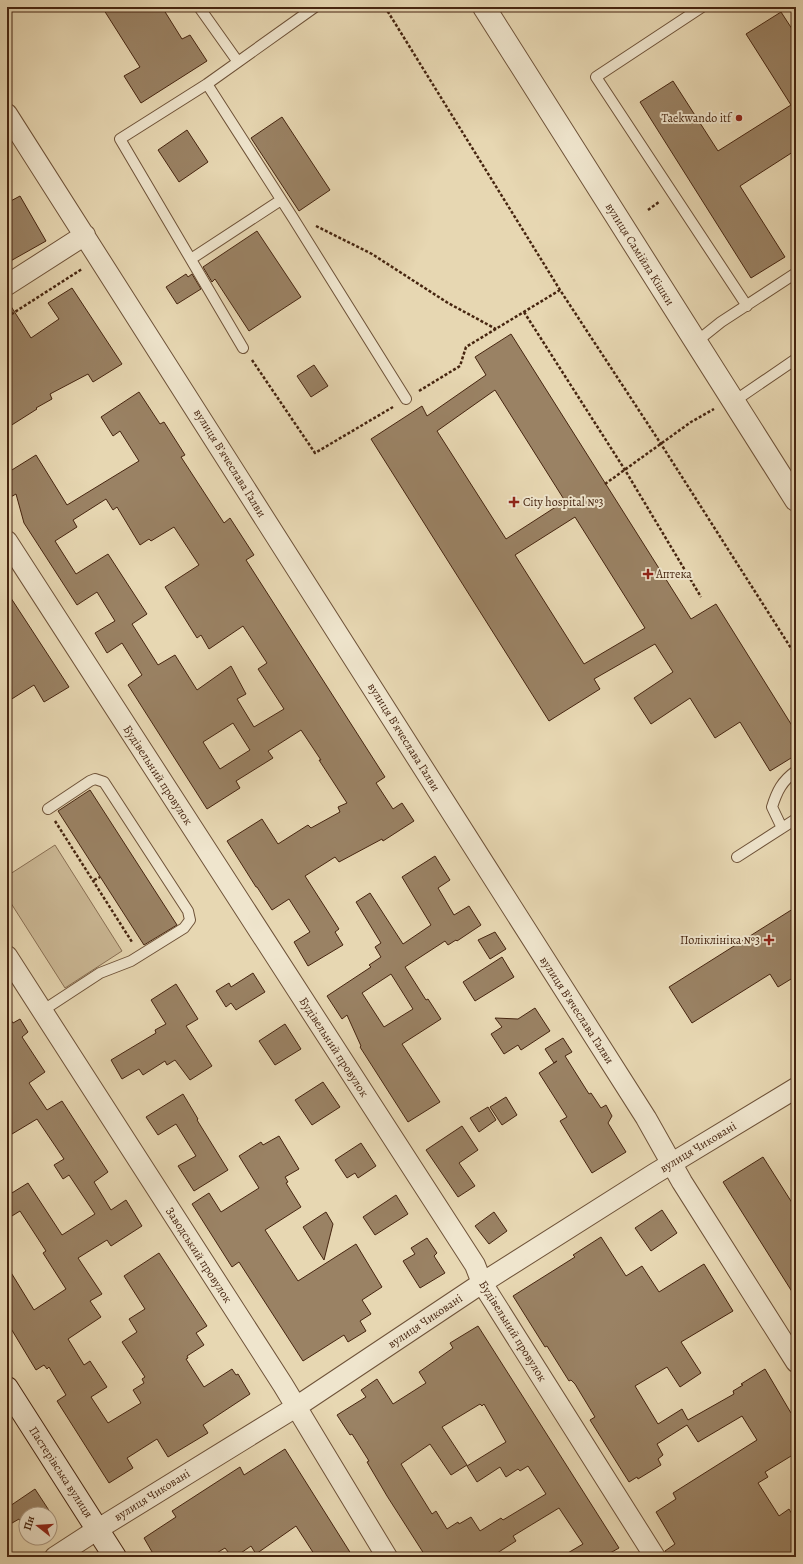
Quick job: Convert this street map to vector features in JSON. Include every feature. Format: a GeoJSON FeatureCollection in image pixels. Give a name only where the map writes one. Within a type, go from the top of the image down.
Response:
{"type":"FeatureCollection","features":[{"type":"Feature","properties":{"kind":"street","name":"вулиця Самійла Кішки"},"geometry":{"type":"LineString","coordinates":[[484,7],[796,500]]}},
{"type":"Feature","properties":{"kind":"street","name":"вулиця Вʼячеслава Галви"},"geometry":{"type":"LineString","coordinates":[[7,114],[642,1112],[671,1163],[796,1362]]}},
{"type":"Feature","properties":{"kind":"street"},"geometry":{"type":"LineString","coordinates":[[7,285],[84,235]]}},
{"type":"Feature","properties":{"kind":"street","name":"Будівельний провулок"},"geometry":{"type":"LineString","coordinates":[[7,541],[475,1264],[482,1283],[655,1557]]}},
{"type":"Feature","properties":{"kind":"street","name":"Заводський провулок"},"geometry":{"type":"LineString","coordinates":[[7,956],[296,1406],[387,1557]]}},
{"type":"Feature","properties":{"kind":"street","name":"вулиця Чиковані"},"geometry":{"type":"LineString","coordinates":[[55,1557],[296,1406],[482,1283],[671,1163],[796,1088]]}},
{"type":"Feature","properties":{"kind":"street","name":"Пастерівська вулиця"},"geometry":{"type":"LineString","coordinates":[[7,1388],[116,1557]]}},
{"type":"Feature","properties":{"kind":"lane"},"geometry":{"type":"LineString","coordinates":[[199,7],[238,62]]}},
{"type":"Feature","properties":{"kind":"lane"},"geometry":{"type":"LineString","coordinates":[[243,348],[120,139],[207,84],[315,7]]}},
{"type":"Feature","properties":{"kind":"lane"},"geometry":{"type":"LineString","coordinates":[[702,7],[596,77],[747,306]]}},
{"type":"Feature","properties":{"kind":"lane"},"geometry":{"type":"LineString","coordinates":[[207,84],[406,399]]}},
{"type":"Feature","properties":{"kind":"lane"},"geometry":{"type":"LineString","coordinates":[[191,259],[281,200]]}},
{"type":"Feature","properties":{"kind":"lane"},"geometry":{"type":"LineString","coordinates":[[696,342],[721,322],[796,273]]}},
{"type":"Feature","properties":{"kind":"lane"},"geometry":{"type":"LineString","coordinates":[[733,400],[796,359]]}},
{"type":"Feature","properties":{"kind":"lane"},"geometry":{"type":"LineString","coordinates":[[782,828],[772,807],[777,791],[786,778],[796,771]]}},
{"type":"Feature","properties":{"kind":"lane"},"geometry":{"type":"LineString","coordinates":[[42,1011],[100,973],[128,963],[141,955],[188,924],[190,915],[104,782],[100,780],[90,781],[48,809]]}},
{"type":"Feature","properties":{"kind":"lane"},"geometry":{"type":"LineString","coordinates":[[737,857],[796,819]]}},
{"type":"Feature","properties":{"kind":"path"},"geometry":{"type":"LineString","coordinates":[[385,7],[560,290],[661,444],[796,656]]}},
{"type":"Feature","properties":{"kind":"path"},"geometry":{"type":"LineString","coordinates":[[293,218],[318,227],[372,254],[448,303],[496,329]]}},
{"type":"Feature","properties":{"kind":"path"},"geometry":{"type":"LineString","coordinates":[[7,317],[99,258]]}},
{"type":"Feature","properties":{"kind":"path"},"geometry":{"type":"LineString","coordinates":[[524,312],[624,470],[701,598]]}},
{"type":"Feature","properties":{"kind":"path"},"geometry":{"type":"LineString","coordinates":[[605,484],[697,419],[733,400]]}},
{"type":"Feature","properties":{"kind":"path"},"geometry":{"type":"LineString","coordinates":[[48,809],[141,955]]}},
{"type":"Feature","properties":{"kind":"path"},"geometry":{"type":"LineString","coordinates":[[93,881],[100,876]]}},
{"type":"Feature","properties":{"kind":"shaded area"},"geometry":{"type":"Polygon","coordinates":[[[55,845],[122,951],[65,988],[7,897],[7,876],[55,845]]]}},
{"type":"Feature","properties":{"kind":"building"},"geometry":{"type":"Polygon","coordinates":[[[102,7],[162,7],[182,39],[190,35],[207,61],[141,103],[124,76],[140,67],[102,7]]]}},
{"type":"Feature","properties":{"kind":"building"},"geometry":{"type":"Polygon","coordinates":[[[781,12],[796,35],[796,150],[740,186],[785,257],[751,278],[640,102],[673,81],[718,151],[791,105],[746,34],[781,12]]]}},
{"type":"Feature","properties":{"kind":"building"},"geometry":{"type":"Polygon","coordinates":[[[282,117],[330,190],[299,211],[251,138],[282,117]]]}},
{"type":"Feature","properties":{"kind":"building"},"geometry":{"type":"Polygon","coordinates":[[[187,130],[208,162],[179,182],[158,150],[187,130]]]}},
{"type":"Feature","properties":{"kind":"building"},"geometry":{"type":"Polygon","coordinates":[[[20,196],[46,241],[7,263],[7,203],[20,196]]]}},
{"type":"Feature","properties":{"kind":"building"},"geometry":{"type":"Polygon","coordinates":[[[257,231],[301,297],[249,331],[215,279],[212,282],[203,267],[257,231]]]}},
{"type":"Feature","properties":{"kind":"building"},"geometry":{"type":"Polygon","coordinates":[[[186,274],[188,277],[192,274],[201,289],[177,304],[166,287],[186,274]]]}},
{"type":"Feature","properties":{"kind":"building"},"geometry":{"type":"Polygon","coordinates":[[[72,288],[122,364],[93,382],[88,374],[50,394],[52,399],[7,428],[7,300],[31,338],[59,319],[48,303],[72,288]]]}},
{"type":"Feature","properties":{"kind":"building"},"geometry":{"type":"Polygon","coordinates":[[[511,334],[691,619],[716,604],[796,732],[796,755],[770,771],[740,722],[715,738],[690,698],[651,724],[634,698],[673,672],[655,644],[594,679],[600,689],[549,721],[371,439],[422,406],[427,416],[486,375],[475,357],[511,334]],[[495,390],[437,431],[506,539],[565,501],[495,390]],[[575,517],[515,555],[584,664],[645,628],[575,517]]]}},
{"type":"Feature","properties":{"kind":"building"},"geometry":{"type":"Polygon","coordinates":[[[314,365],[328,386],[311,397],[297,376],[314,365]]]}},
{"type":"Feature","properties":{"kind":"building"},"geometry":{"type":"Polygon","coordinates":[[[139,392],[160,424],[164,422],[185,455],[181,457],[224,523],[230,518],[254,555],[246,560],[385,777],[376,783],[393,809],[402,803],[414,821],[383,841],[382,839],[339,862],[335,857],[305,876],[339,929],[335,932],[343,945],[308,966],[294,942],[310,932],[289,899],[272,910],[227,841],[262,819],[278,844],[308,825],[311,828],[340,812],[338,807],[347,803],[319,760],[321,760],[301,730],[268,751],[273,758],[236,781],[240,788],[207,809],[128,685],[142,675],[122,643],[107,653],[95,633],[115,621],[97,592],[77,605],[24,523],[16,494],[7,499],[7,473],[36,455],[67,505],[139,461],[120,431],[113,436],[101,417],[139,392]],[[106,499],[73,520],[77,527],[55,541],[76,574],[108,554],[147,614],[132,624],[158,665],[175,655],[197,690],[231,666],[246,694],[237,699],[254,727],[284,709],[258,669],[267,663],[243,626],[209,649],[201,635],[197,638],[165,587],[199,565],[174,527],[151,541],[149,539],[140,545],[117,507],[113,510],[106,499]],[[233,723],[203,742],[220,769],[250,750],[233,723]]]}},
{"type":"Feature","properties":{"kind":"building"},"geometry":{"type":"Polygon","coordinates":[[[7,592],[69,687],[44,702],[34,685],[7,702],[7,592]]]}},
{"type":"Feature","properties":{"kind":"building"},"geometry":{"type":"Polygon","coordinates":[[[90,790],[177,925],[144,945],[58,811],[90,790]]]}},
{"type":"Feature","properties":{"kind":"building"},"geometry":{"type":"Polygon","coordinates":[[[435,856],[450,880],[438,888],[454,915],[469,906],[481,925],[457,941],[456,940],[448,945],[445,941],[405,967],[426,1000],[428,999],[441,1019],[402,1044],[440,1102],[408,1122],[360,1047],[361,1046],[347,1015],[342,1019],[327,996],[371,967],[369,965],[381,957],[375,947],[381,943],[356,902],[370,893],[403,944],[431,925],[402,877],[435,856]],[[391,974],[362,993],[384,1027],[413,1009],[391,974]]]}},
{"type":"Feature","properties":{"kind":"building","name":"Поліклініка №3"},"geometry":{"type":"Polygon","coordinates":[[[796,907],[796,976],[778,987],[770,974],[692,1023],[669,987],[796,907]]]}},
{"type":"Feature","properties":{"kind":"building"},"geometry":{"type":"Polygon","coordinates":[[[495,932],[506,949],[490,959],[478,940],[495,932]]]}},
{"type":"Feature","properties":{"kind":"building"},"geometry":{"type":"Polygon","coordinates":[[[502,957],[514,977],[475,1001],[463,982],[502,957]]]}},
{"type":"Feature","properties":{"kind":"building"},"geometry":{"type":"Polygon","coordinates":[[[253,973],[265,992],[236,1010],[231,1003],[226,1007],[216,991],[229,983],[231,987],[253,973]]]}},
{"type":"Feature","properties":{"kind":"building"},"geometry":{"type":"Polygon","coordinates":[[[176,984],[198,1019],[186,1026],[212,1066],[190,1080],[175,1060],[167,1065],[165,1061],[143,1075],[139,1069],[122,1079],[111,1060],[156,1033],[155,1030],[166,1024],[151,1000],[176,984]]]}},
{"type":"Feature","properties":{"kind":"building"},"geometry":{"type":"Polygon","coordinates":[[[535,1008],[550,1031],[521,1050],[518,1045],[504,1054],[491,1034],[502,1027],[495,1018],[518,1019],[535,1008]]]}},
{"type":"Feature","properties":{"kind":"building"},"geometry":{"type":"Polygon","coordinates":[[[7,1014],[13,1023],[20,1019],[28,1032],[22,1037],[45,1072],[29,1083],[47,1110],[62,1101],[108,1172],[94,1182],[111,1210],[126,1200],[142,1226],[111,1246],[107,1240],[78,1258],[102,1294],[90,1301],[101,1317],[68,1339],[84,1365],[90,1361],[107,1387],[91,1397],[108,1423],[141,1403],[133,1390],[144,1383],[142,1379],[145,1377],[122,1342],[137,1332],[129,1319],[145,1309],[124,1276],[159,1253],[207,1326],[196,1333],[204,1345],[187,1356],[188,1358],[186,1359],[204,1387],[232,1369],[236,1375],[238,1374],[250,1394],[203,1425],[208,1433],[168,1457],[157,1439],[127,1458],[133,1468],[109,1483],[57,1401],[66,1395],[49,1367],[47,1369],[44,1365],[36,1370],[7,1322],[7,1266],[34,1310],[66,1289],[43,1253],[46,1251],[20,1211],[7,1219],[7,1196],[28,1183],[62,1235],[95,1214],[69,1175],[63,1179],[54,1165],[64,1159],[37,1119],[7,1137],[7,1014]]]}},
{"type":"Feature","properties":{"kind":"building"},"geometry":{"type":"Polygon","coordinates":[[[285,1024],[301,1049],[275,1065],[259,1041],[285,1024]]]}},
{"type":"Feature","properties":{"kind":"building"},"geometry":{"type":"Polygon","coordinates":[[[563,1038],[572,1052],[565,1056],[589,1094],[591,1093],[601,1108],[606,1105],[612,1116],[608,1123],[626,1152],[592,1173],[560,1121],[567,1117],[539,1073],[554,1063],[545,1049],[563,1038]]]}},
{"type":"Feature","properties":{"kind":"building"},"geometry":{"type":"Polygon","coordinates":[[[323,1082],[340,1107],[312,1125],[295,1100],[323,1082]]]}},
{"type":"Feature","properties":{"kind":"building"},"geometry":{"type":"Polygon","coordinates":[[[183,1094],[198,1119],[197,1120],[228,1170],[194,1191],[178,1166],[196,1156],[176,1124],[158,1135],[146,1117],[183,1094]]]}},
{"type":"Feature","properties":{"kind":"building"},"geometry":{"type":"Polygon","coordinates":[[[506,1097],[517,1115],[502,1125],[490,1107],[506,1097]]]}},
{"type":"Feature","properties":{"kind":"building"},"geometry":{"type":"Polygon","coordinates":[[[488,1107],[496,1120],[479,1132],[470,1118],[488,1107]]]}},
{"type":"Feature","properties":{"kind":"building"},"geometry":{"type":"Polygon","coordinates":[[[462,1126],[478,1150],[459,1163],[475,1186],[458,1197],[426,1150],[462,1126]]]}},
{"type":"Feature","properties":{"kind":"building"},"geometry":{"type":"Polygon","coordinates":[[[279,1136],[299,1169],[285,1177],[288,1182],[286,1183],[301,1207],[265,1230],[298,1281],[356,1244],[382,1287],[362,1300],[371,1314],[360,1321],[366,1331],[348,1342],[344,1335],[303,1361],[239,1262],[232,1267],[192,1204],[209,1193],[221,1212],[259,1188],[239,1156],[261,1142],[263,1145],[279,1136]]]}},
{"type":"Feature","properties":{"kind":"building"},"geometry":{"type":"Polygon","coordinates":[[[361,1143],[376,1166],[358,1178],[355,1173],[347,1178],[335,1160],[361,1143]]]}},
{"type":"Feature","properties":{"kind":"building"},"geometry":{"type":"Polygon","coordinates":[[[763,1157],[796,1209],[796,1298],[723,1182],[763,1157]]]}},
{"type":"Feature","properties":{"kind":"building"},"geometry":{"type":"Polygon","coordinates":[[[396,1195],[408,1214],[375,1235],[363,1217],[396,1195]]]}},
{"type":"Feature","properties":{"kind":"building"},"geometry":{"type":"Polygon","coordinates":[[[662,1210],[677,1233],[651,1251],[635,1228],[662,1210]]]}},
{"type":"Feature","properties":{"kind":"building"},"geometry":{"type":"Polygon","coordinates":[[[326,1212],[333,1224],[324,1260],[303,1227],[326,1212]]]}},
{"type":"Feature","properties":{"kind":"building"},"geometry":{"type":"Polygon","coordinates":[[[494,1212],[507,1231],[489,1244],[475,1226],[494,1212]]]}},
{"type":"Feature","properties":{"kind":"building"},"geometry":{"type":"Polygon","coordinates":[[[601,1237],[626,1276],[642,1266],[659,1292],[704,1264],[733,1311],[681,1342],[701,1373],[680,1387],[667,1367],[635,1386],[658,1424],[682,1409],[688,1420],[734,1394],[733,1391],[743,1385],[741,1384],[765,1369],[791,1413],[796,1410],[796,1453],[765,1472],[768,1477],[758,1483],[779,1516],[789,1509],[796,1521],[796,1557],[666,1557],[665,1551],[675,1544],[656,1512],[676,1499],[673,1493],[757,1440],[742,1416],[698,1442],[687,1425],[657,1444],[663,1455],[658,1459],[661,1465],[638,1479],[637,1477],[629,1482],[590,1420],[595,1417],[575,1384],[571,1380],[569,1381],[547,1346],[545,1347],[513,1296],[575,1257],[573,1255],[601,1237]]]}},
{"type":"Feature","properties":{"kind":"building"},"geometry":{"type":"Polygon","coordinates":[[[427,1238],[437,1253],[434,1256],[445,1273],[420,1288],[403,1261],[415,1254],[411,1248],[427,1238]]]}},
{"type":"Feature","properties":{"kind":"building"},"geometry":{"type":"Polygon","coordinates":[[[478,1326],[619,1548],[603,1557],[561,1557],[583,1544],[559,1508],[513,1536],[516,1541],[491,1557],[426,1557],[387,1496],[367,1462],[369,1461],[352,1434],[350,1435],[337,1415],[366,1397],[361,1390],[377,1379],[393,1404],[426,1383],[419,1372],[453,1348],[450,1343],[478,1326]],[[480,1404],[442,1427],[467,1465],[451,1475],[430,1444],[401,1464],[432,1514],[436,1511],[447,1529],[458,1522],[459,1524],[471,1517],[480,1531],[501,1518],[503,1520],[546,1494],[528,1466],[520,1471],[518,1469],[506,1477],[500,1467],[477,1482],[467,1466],[506,1442],[484,1404],[482,1406],[480,1404]]]}},
{"type":"Feature","properties":{"kind":"building"},"geometry":{"type":"Polygon","coordinates":[[[285,1449],[353,1557],[316,1557],[296,1526],[256,1554],[251,1546],[235,1557],[232,1557],[225,1548],[210,1557],[155,1557],[144,1538],[176,1517],[172,1511],[240,1467],[244,1475],[285,1449]]]}},
{"type":"Feature","properties":{"kind":"building"},"geometry":{"type":"Polygon","coordinates":[[[35,1489],[46,1506],[18,1506],[18,1520],[7,1526],[7,1508],[35,1489]]]}},
{"type":"Feature","properties":{"kind":"place","name":"Taekwando itf"},"geometry":{"type":"Point","coordinates":[739,118]}},
{"type":"Feature","properties":{"kind":"place","name":"City hospital №3"},"geometry":{"type":"Point","coordinates":[514,502]}},
{"type":"Feature","properties":{"kind":"place","name":"Аптека"},"geometry":{"type":"Point","coordinates":[648,574]}},
{"type":"Feature","properties":{"kind":"place","name":"Поліклініка №3"},"geometry":{"type":"Point","coordinates":[769,940]}}]}
